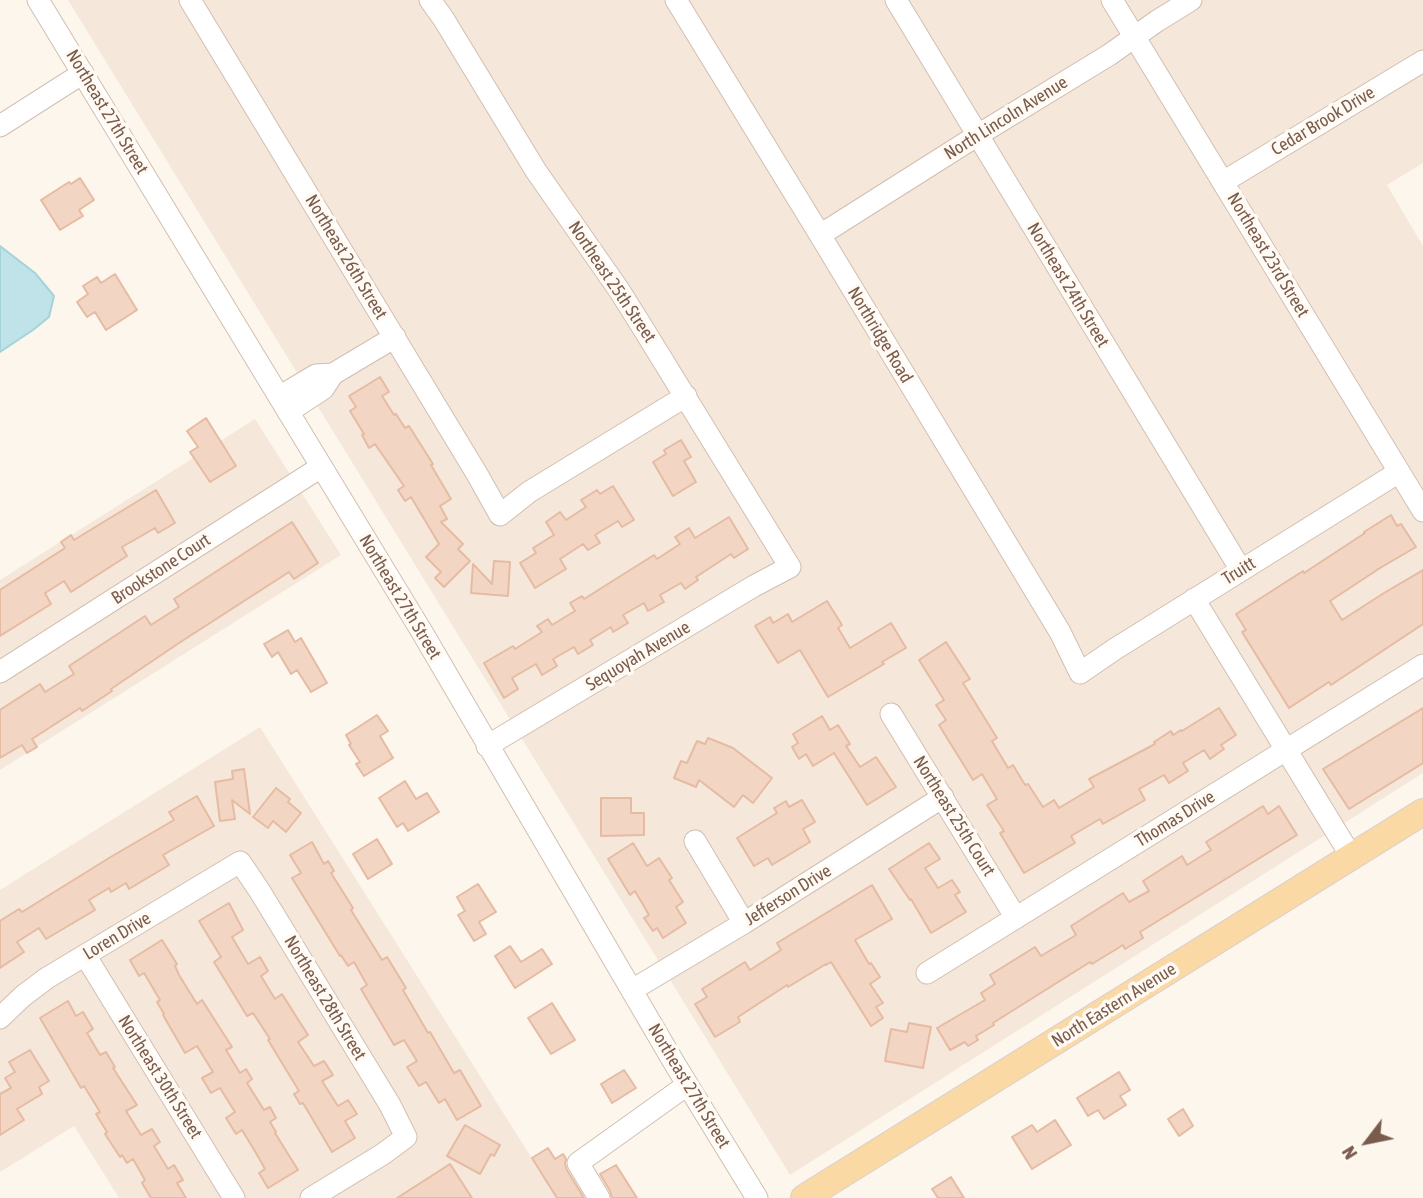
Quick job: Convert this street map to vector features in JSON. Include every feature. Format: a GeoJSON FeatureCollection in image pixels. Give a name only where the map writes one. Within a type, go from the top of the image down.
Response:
{"type":"FeatureCollection","features":[{"type":"Feature","properties":{"kind":"main road","name":"North Eastern Avenue"},"geometry":{"type":"LineString","coordinates":[[804,1198],[1423,812]]}},
{"type":"Feature","properties":{"kind":"street","name":"Northeast 27th Street"},"geometry":{"type":"LineString","coordinates":[[38,0],[426,640],[757,1198]]}},
{"type":"Feature","properties":{"kind":"street","name":"Northeast 26th Street"},"geometry":{"type":"LineString","coordinates":[[190,0],[500,515],[529,492],[686,396]]}},
{"type":"Feature","properties":{"kind":"street","name":"Northeast 25th Street"},"geometry":{"type":"LineString","coordinates":[[430,0],[536,171],[619,290],[790,568]]}},
{"type":"Feature","properties":{"kind":"street","name":"Northridge Road"},"geometry":{"type":"LineString","coordinates":[[676,0],[1060,632],[1080,673]]}},
{"type":"Feature","properties":{"kind":"street","name":"Northeast 24th Street"},"geometry":{"type":"LineString","coordinates":[[895,0],[1241,570]]}},
{"type":"Feature","properties":{"kind":"street","name":"Northeast 23rd Street"},"geometry":{"type":"LineString","coordinates":[[1112,0],[1423,511]]}},
{"type":"Feature","properties":{"kind":"street","name":"North Lincoln Avenue"},"geometry":{"type":"LineString","coordinates":[[820,235],[1109,55],[1191,0]]}},
{"type":"Feature","properties":{"kind":"street","name":"Cedar Brook Drive"},"geometry":{"type":"LineString","coordinates":[[1223,181],[1423,61]]}},
{"type":"Feature","properties":{"kind":"street"},"geometry":{"type":"LineString","coordinates":[[0,126],[83,73]]}},
{"type":"Feature","properties":{"kind":"street"},"geometry":{"type":"LineString","coordinates":[[283,405],[324,388],[333,374],[395,337]]}},
{"type":"Feature","properties":{"kind":"street","name":"Brookstone Court"},"geometry":{"type":"LineString","coordinates":[[0,672],[321,467]]}},
{"type":"Feature","properties":{"kind":"street","name":"Truitt"},"geometry":{"type":"LineString","coordinates":[[1080,673],[1399,472]]}},
{"type":"Feature","properties":{"kind":"street","name":"Sequoyah Avenue"},"geometry":{"type":"LineString","coordinates":[[487,746],[754,586],[790,568]]}},
{"type":"Feature","properties":{"kind":"street"},"geometry":{"type":"LineString","coordinates":[[1194,599],[1351,856]]}},
{"type":"Feature","properties":{"kind":"street","name":"Thomas Drive"},"geometry":{"type":"LineString","coordinates":[[927,973],[1423,665]]}},
{"type":"Feature","properties":{"kind":"street","name":"Northeast 25th Court"},"geometry":{"type":"LineString","coordinates":[[891,714],[1016,918]]}},
{"type":"Feature","properties":{"kind":"street","name":"Jefferson Drive"},"geometry":{"type":"LineString","coordinates":[[632,990],[744,923],[943,797]]}},
{"type":"Feature","properties":{"kind":"street"},"geometry":{"type":"LineString","coordinates":[[695,841],[744,923]]}},
{"type":"Feature","properties":{"kind":"street","name":"Loren Drive"},"geometry":{"type":"LineString","coordinates":[[0,1018],[47,978],[240,862]]}},
{"type":"Feature","properties":{"kind":"street","name":"Northeast 28th Street"},"geometry":{"type":"LineString","coordinates":[[240,862],[407,1137],[335,1192]]}},
{"type":"Feature","properties":{"kind":"street","name":"Northeast 30th Street"},"geometry":{"type":"LineString","coordinates":[[85,955],[234,1198]]}},
{"type":"Feature","properties":{"kind":"street"},"geometry":{"type":"LineString","coordinates":[[599,1198],[578,1163],[687,1084]]}},
{"type":"Feature","properties":{"kind":"street"},"geometry":{"type":"LineString","coordinates":[[311,1198],[335,1192]]}},
{"type":"Feature","properties":{"kind":"shaded area"},"geometry":{"type":"Polygon","coordinates":[[[68,0],[1423,0],[1423,163],[1387,185],[1423,246],[1423,773],[790,1175],[68,0]]]}},
{"type":"Feature","properties":{"kind":"shaded area"},"geometry":{"type":"Polygon","coordinates":[[[255,419],[341,555],[0,770],[0,580],[255,419]]]}},
{"type":"Feature","properties":{"kind":"shaded area"},"geometry":{"type":"Polygon","coordinates":[[[260,727],[557,1198],[119,1198],[74,1126],[0,1172],[0,890],[260,727]]]}},
{"type":"Feature","properties":{"kind":"water"},"geometry":{"type":"Polygon","coordinates":[[[0,246],[35,273],[54,296],[49,317],[0,352],[0,246]]]}},
{"type":"Feature","properties":{"kind":"building"},"geometry":{"type":"Polygon","coordinates":[[[80,178],[94,200],[79,210],[83,216],[60,230],[41,200],[80,178]]]}},
{"type":"Feature","properties":{"kind":"building"},"geometry":{"type":"Polygon","coordinates":[[[115,274],[137,310],[106,330],[95,312],[87,317],[77,302],[88,294],[83,286],[97,277],[101,283],[115,274]]]}},
{"type":"Feature","properties":{"kind":"building"},"geometry":{"type":"Polygon","coordinates":[[[380,377],[389,392],[382,396],[405,428],[409,426],[451,499],[440,506],[447,519],[441,522],[463,544],[458,549],[470,561],[444,587],[435,578],[441,572],[426,557],[439,544],[411,497],[405,501],[398,490],[404,486],[375,444],[369,448],[350,411],[356,407],[349,396],[380,377]]]}},
{"type":"Feature","properties":{"kind":"building"},"geometry":{"type":"Polygon","coordinates":[[[206,418],[236,466],[210,482],[190,452],[198,447],[187,431],[206,418]]]}},
{"type":"Feature","properties":{"kind":"building"},"geometry":{"type":"Polygon","coordinates":[[[681,440],[691,457],[684,461],[696,482],[673,496],[653,462],[666,454],[664,450],[681,440]]]}},
{"type":"Feature","properties":{"kind":"building"},"geometry":{"type":"Polygon","coordinates":[[[613,486],[634,520],[622,527],[618,521],[595,535],[600,543],[588,550],[583,544],[560,559],[566,569],[535,588],[520,563],[536,553],[533,548],[554,535],[546,522],[560,512],[566,520],[586,507],[581,500],[597,490],[600,494],[613,486]]]}},
{"type":"Feature","properties":{"kind":"building"},"geometry":{"type":"Polygon","coordinates":[[[156,490],[175,523],[158,533],[155,528],[122,547],[127,556],[71,592],[64,581],[45,593],[51,604],[0,636],[0,590],[65,548],[61,542],[71,535],[74,540],[156,490]]]}},
{"type":"Feature","properties":{"kind":"building"},"geometry":{"type":"Polygon","coordinates":[[[1391,515],[1397,526],[1401,524],[1416,547],[1330,601],[1342,620],[1423,570],[1423,624],[1331,685],[1329,682],[1289,708],[1242,632],[1246,630],[1236,614],[1391,515]]]}},
{"type":"Feature","properties":{"kind":"building"},"geometry":{"type":"Polygon","coordinates":[[[729,517],[748,549],[734,558],[731,554],[696,577],[698,580],[685,589],[681,583],[660,595],[664,602],[648,611],[644,603],[623,615],[628,623],[613,632],[611,627],[590,640],[593,645],[578,654],[574,647],[553,659],[557,666],[542,675],[536,664],[512,678],[518,689],[504,698],[484,663],[513,646],[515,649],[542,632],[537,626],[548,619],[552,625],[575,611],[570,603],[582,596],[584,599],[654,555],[657,559],[680,544],[675,537],[689,528],[695,538],[729,517]]]}},
{"type":"Feature","properties":{"kind":"building"},"geometry":{"type":"Polygon","coordinates":[[[292,522],[318,563],[294,579],[289,572],[179,643],[82,711],[80,708],[32,739],[37,747],[27,753],[22,745],[0,758],[0,710],[40,684],[45,692],[74,674],[69,666],[145,616],[151,625],[179,607],[174,599],[292,522]]]}},
{"type":"Feature","properties":{"kind":"building"},"geometry":{"type":"Polygon","coordinates":[[[494,561],[510,562],[508,596],[471,593],[473,564],[492,584],[494,561]]]}},
{"type":"Feature","properties":{"kind":"building"},"geometry":{"type":"Polygon","coordinates":[[[827,601],[842,625],[838,628],[850,648],[891,623],[906,648],[828,697],[800,650],[778,663],[755,626],[770,617],[773,623],[788,614],[792,622],[827,601]]]}},
{"type":"Feature","properties":{"kind":"building"},"geometry":{"type":"Polygon","coordinates":[[[288,630],[295,642],[301,638],[327,683],[311,692],[297,670],[291,674],[278,652],[272,657],[264,644],[288,630]]]}},
{"type":"Feature","properties":{"kind":"building"},"geometry":{"type":"Polygon","coordinates":[[[946,642],[970,679],[963,683],[997,738],[992,741],[1008,768],[1013,765],[1043,807],[1054,800],[1059,808],[1094,787],[1089,779],[1155,744],[1154,742],[1171,731],[1173,735],[1182,731],[1219,708],[1236,735],[1221,745],[1224,749],[1210,759],[1204,750],[1183,763],[1188,771],[1169,783],[1164,775],[1139,789],[1145,800],[1103,824],[1100,819],[1071,836],[1075,843],[1024,873],[1000,833],[1004,831],[987,805],[997,799],[982,774],[973,780],[939,725],[946,720],[936,705],[944,700],[919,660],[946,642]]]}},
{"type":"Feature","properties":{"kind":"building"},"geometry":{"type":"Polygon","coordinates":[[[1423,708],[1423,763],[1349,809],[1323,769],[1423,708]]]}},
{"type":"Feature","properties":{"kind":"building"},"geometry":{"type":"Polygon","coordinates":[[[377,715],[388,731],[380,736],[393,758],[364,776],[356,764],[360,762],[346,735],[377,715]]]}},
{"type":"Feature","properties":{"kind":"building"},"geometry":{"type":"Polygon","coordinates":[[[822,716],[830,730],[838,725],[850,744],[846,746],[860,767],[876,757],[896,787],[867,805],[834,753],[813,766],[806,754],[799,759],[792,747],[798,743],[793,734],[822,716]]]}},
{"type":"Feature","properties":{"kind":"building"},"geometry":{"type":"Polygon","coordinates":[[[708,738],[733,748],[772,778],[753,803],[743,795],[734,807],[699,780],[696,787],[674,778],[681,761],[687,763],[697,741],[705,744],[708,738]]]}},
{"type":"Feature","properties":{"kind":"building"},"geometry":{"type":"Polygon","coordinates":[[[244,769],[250,814],[232,800],[235,819],[220,821],[215,782],[233,779],[232,771],[244,769]]]}},
{"type":"Feature","properties":{"kind":"building"},"geometry":{"type":"Polygon","coordinates":[[[405,781],[416,799],[427,793],[439,812],[408,831],[403,823],[397,827],[379,798],[405,781]]]}},
{"type":"Feature","properties":{"kind":"building"},"geometry":{"type":"Polygon","coordinates":[[[276,788],[290,799],[288,802],[301,813],[286,832],[273,821],[268,828],[253,817],[276,788]]]}},
{"type":"Feature","properties":{"kind":"building"},"geometry":{"type":"Polygon","coordinates":[[[197,796],[214,826],[163,855],[169,865],[129,889],[126,883],[111,892],[109,888],[89,900],[95,910],[46,939],[39,928],[17,942],[24,952],[0,968],[0,921],[19,909],[22,912],[174,820],[169,812],[197,796]]]}},
{"type":"Feature","properties":{"kind":"building"},"geometry":{"type":"Polygon","coordinates":[[[601,798],[631,798],[631,813],[644,813],[644,835],[601,836],[601,798]]]}},
{"type":"Feature","properties":{"kind":"building"},"geometry":{"type":"Polygon","coordinates":[[[802,800],[815,822],[803,829],[810,842],[772,865],[768,858],[754,866],[737,838],[777,813],[774,808],[786,801],[789,807],[802,800]]]}},
{"type":"Feature","properties":{"kind":"building"},"geometry":{"type":"Polygon","coordinates":[[[1263,806],[1268,814],[1279,806],[1297,835],[1140,932],[1143,938],[1125,949],[1123,945],[1092,964],[1090,962],[993,1023],[994,1025],[976,1036],[978,1040],[968,1046],[965,1042],[950,1050],[937,1028],[985,1000],[981,993],[995,984],[990,975],[1035,947],[1041,956],[1076,935],[1071,926],[1123,893],[1129,902],[1149,891],[1143,881],[1182,856],[1187,865],[1211,850],[1206,842],[1263,806]]]}},
{"type":"Feature","properties":{"kind":"building"},"geometry":{"type":"Polygon","coordinates":[[[377,839],[392,864],[368,879],[353,854],[377,839]]]}},
{"type":"Feature","properties":{"kind":"building"},"geometry":{"type":"Polygon","coordinates":[[[312,842],[324,864],[328,861],[334,871],[331,873],[382,960],[387,957],[406,988],[403,990],[428,1033],[430,1032],[454,1073],[460,1070],[481,1106],[457,1120],[445,1099],[439,1103],[426,1082],[419,1086],[407,1067],[417,1061],[404,1040],[394,1045],[361,989],[367,985],[354,962],[348,966],[340,956],[292,878],[301,873],[290,855],[312,842]]]}},
{"type":"Feature","properties":{"kind":"building"},"geometry":{"type":"Polygon","coordinates":[[[633,843],[647,866],[659,858],[683,902],[676,907],[686,923],[663,938],[657,928],[653,931],[644,918],[649,915],[635,891],[630,895],[608,859],[633,843]]]}},
{"type":"Feature","properties":{"kind":"building"},"geometry":{"type":"Polygon","coordinates":[[[929,843],[940,859],[925,868],[938,888],[952,880],[960,892],[955,895],[966,912],[931,933],[889,869],[929,843]]]}},
{"type":"Feature","properties":{"kind":"building"},"geometry":{"type":"Polygon","coordinates":[[[478,884],[496,912],[479,922],[486,934],[474,941],[458,915],[465,911],[457,897],[478,884]]]}},
{"type":"Feature","properties":{"kind":"building"},"geometry":{"type":"Polygon","coordinates":[[[872,885],[892,919],[855,940],[880,977],[870,984],[883,1003],[876,1007],[883,1018],[871,1026],[831,962],[788,987],[787,985],[738,1017],[740,1022],[715,1037],[695,1004],[707,997],[702,989],[745,962],[750,970],[781,950],[777,943],[872,885]]]}},
{"type":"Feature","properties":{"kind":"building"},"geometry":{"type":"Polygon","coordinates":[[[229,903],[243,930],[232,937],[248,964],[260,957],[268,971],[261,976],[275,999],[282,994],[308,1035],[298,1042],[314,1066],[324,1061],[333,1075],[322,1081],[338,1106],[348,1100],[357,1114],[345,1121],[355,1138],[332,1152],[303,1103],[300,1104],[294,1094],[299,1091],[268,1040],[270,1039],[253,1013],[247,1016],[214,962],[221,957],[199,921],[229,903]]]}},
{"type":"Feature","properties":{"kind":"building"},"geometry":{"type":"Polygon","coordinates":[[[162,940],[197,1004],[202,1000],[232,1047],[226,1050],[240,1073],[246,1069],[252,1079],[247,1083],[264,1110],[270,1107],[276,1118],[270,1122],[298,1170],[268,1188],[259,1173],[265,1169],[256,1153],[242,1130],[236,1134],[226,1118],[235,1112],[220,1088],[211,1093],[202,1078],[213,1072],[197,1046],[185,1053],[163,1015],[157,1002],[160,1000],[144,973],[139,976],[130,960],[162,940]]]}},
{"type":"Feature","properties":{"kind":"building"},"geometry":{"type":"Polygon","coordinates":[[[510,946],[521,962],[542,949],[552,964],[515,988],[495,956],[510,946]]]}},
{"type":"Feature","properties":{"kind":"building"},"geometry":{"type":"Polygon","coordinates":[[[68,1001],[76,1016],[83,1012],[93,1029],[87,1033],[100,1055],[106,1052],[137,1105],[126,1111],[141,1135],[152,1129],[160,1142],[154,1146],[168,1169],[174,1165],[183,1180],[177,1183],[186,1198],[151,1198],[133,1159],[127,1163],[122,1155],[120,1157],[105,1134],[107,1132],[96,1114],[100,1112],[84,1086],[81,1088],[40,1018],[68,1001]]]}},
{"type":"Feature","properties":{"kind":"building"},"geometry":{"type":"Polygon","coordinates":[[[552,1003],[575,1040],[551,1054],[528,1018],[552,1003]]]}},
{"type":"Feature","properties":{"kind":"building"},"geometry":{"type":"Polygon","coordinates":[[[909,1023],[931,1027],[923,1068],[885,1061],[891,1029],[907,1032],[909,1023]]]}},
{"type":"Feature","properties":{"kind":"building"},"geometry":{"type":"Polygon","coordinates":[[[30,1050],[49,1081],[39,1087],[42,1094],[17,1109],[24,1120],[0,1135],[0,1094],[11,1088],[5,1078],[15,1072],[9,1062],[30,1050]]]}},
{"type":"Feature","properties":{"kind":"building"},"geometry":{"type":"Polygon","coordinates":[[[624,1070],[636,1088],[612,1103],[601,1084],[624,1070]]]}},
{"type":"Feature","properties":{"kind":"building"},"geometry":{"type":"Polygon","coordinates":[[[1119,1072],[1130,1090],[1120,1096],[1126,1105],[1104,1119],[1098,1110],[1088,1116],[1077,1098],[1119,1072]]]}},
{"type":"Feature","properties":{"kind":"building"},"geometry":{"type":"Polygon","coordinates":[[[1183,1109],[1193,1126],[1179,1136],[1168,1119],[1183,1109]]]}},
{"type":"Feature","properties":{"kind":"building"},"geometry":{"type":"Polygon","coordinates":[[[1055,1120],[1071,1145],[1032,1169],[1012,1137],[1032,1125],[1037,1132],[1055,1120]]]}},
{"type":"Feature","properties":{"kind":"building"},"geometry":{"type":"Polygon","coordinates":[[[465,1125],[500,1145],[494,1156],[491,1154],[480,1174],[447,1156],[465,1125]]]}},
{"type":"Feature","properties":{"kind":"building"},"geometry":{"type":"Polygon","coordinates":[[[548,1148],[555,1159],[563,1154],[567,1170],[584,1198],[557,1198],[532,1158],[548,1148]]]}},
{"type":"Feature","properties":{"kind":"building"},"geometry":{"type":"Polygon","coordinates":[[[450,1164],[472,1198],[397,1198],[450,1164]]]}},
{"type":"Feature","properties":{"kind":"building"},"geometry":{"type":"Polygon","coordinates":[[[616,1165],[637,1198],[612,1198],[600,1174],[616,1165]]]}},
{"type":"Feature","properties":{"kind":"building"},"geometry":{"type":"Polygon","coordinates":[[[951,1177],[964,1198],[938,1198],[932,1189],[951,1177]]]}}]}
